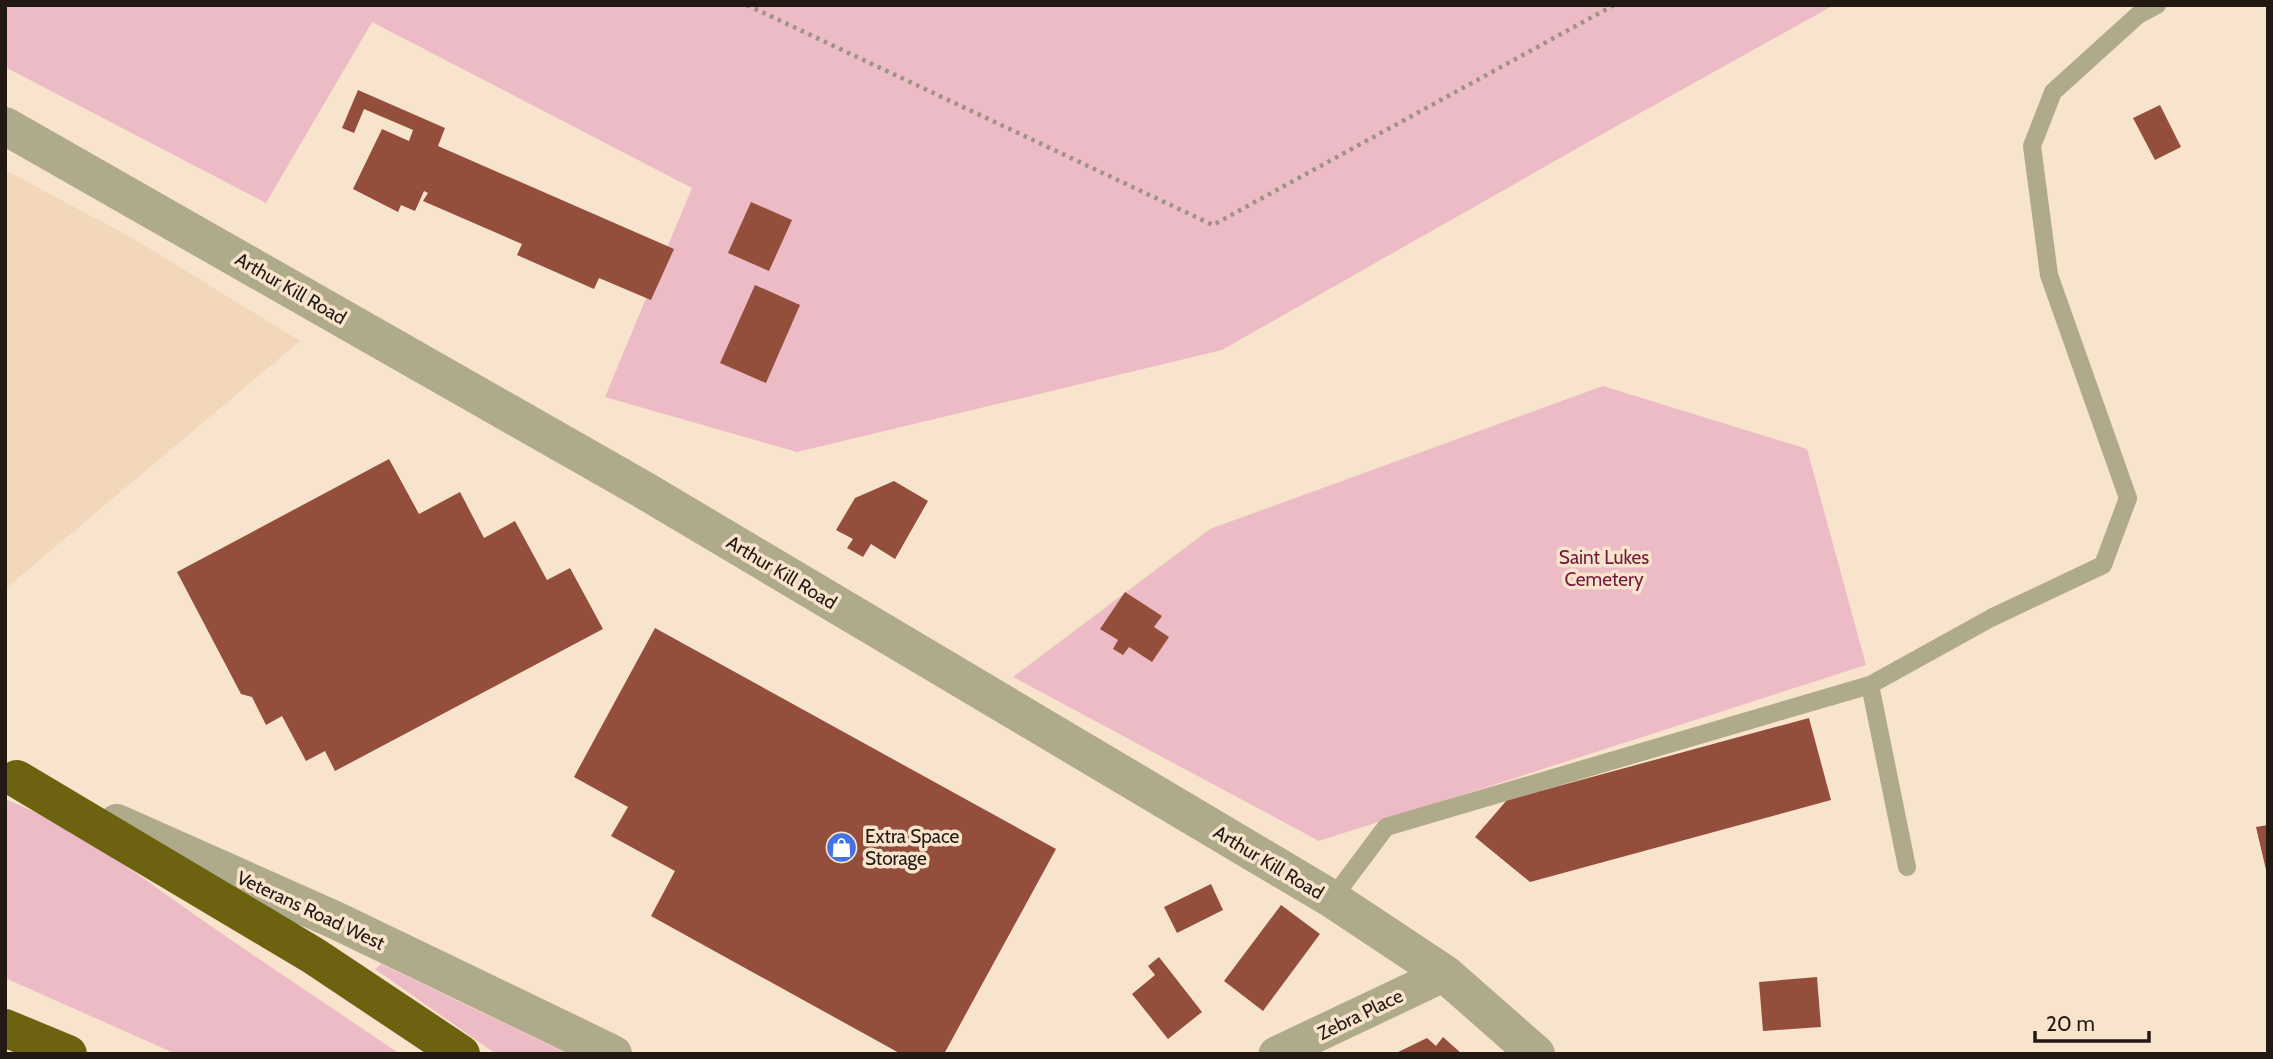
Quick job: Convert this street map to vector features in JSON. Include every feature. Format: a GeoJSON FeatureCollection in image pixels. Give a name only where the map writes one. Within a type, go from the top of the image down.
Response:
{"type":"FeatureCollection","features":[{"type":"Feature","properties":{"kind":"highway"},"geometry":{"type":"LineString","coordinates":[[11,777],[314,956],[461,1054]]}},
{"type":"Feature","properties":{"kind":"highway"},"geometry":{"type":"LineString","coordinates":[[5,1028],[68,1054]]}},
{"type":"Feature","properties":{"kind":"street","name":"Arthur Kill Road"},"geometry":{"type":"LineString","coordinates":[[5,125],[642,489],[1332,900],[1445,974],[1536,1054]]}},
{"type":"Feature","properties":{"kind":"street","name":"Veterans Road West"},"geometry":{"type":"LineString","coordinates":[[11,777],[335,920],[613,1054]]}},
{"type":"Feature","properties":{"kind":"street","name":"Zebra Place"},"geometry":{"type":"LineString","coordinates":[[1276,1054],[1445,974]]}},
{"type":"Feature","properties":{"kind":"lane"},"geometry":{"type":"LineString","coordinates":[[1332,900],[1386,827],[1870,685],[1991,618],[2103,565],[2128,498],[2049,275],[2032,146],[2053,92],[2138,15],[2157,5]]}},
{"type":"Feature","properties":{"kind":"lane"},"geometry":{"type":"LineString","coordinates":[[1870,685],[1906,867]]}},
{"type":"Feature","properties":{"kind":"path"},"geometry":{"type":"LineString","coordinates":[[747,5],[1213,225],[1614,5]]}},
{"type":"Feature","properties":{"kind":"shaded area"},"geometry":{"type":"Polygon","coordinates":[[[5,170],[134,239],[300,341],[5,589],[5,170]]]}},
{"type":"Feature","properties":{"kind":"green space"},"geometry":{"type":"Polygon","coordinates":[[[5,5],[1834,5],[1222,350],[797,452],[605,397],[692,188],[372,22],[266,203],[5,67],[5,5]]]}},
{"type":"Feature","properties":{"kind":"green space","name":"Saint Lukes Cemetery"},"geometry":{"type":"Polygon","coordinates":[[[1603,386],[1807,449],[1866,665],[1319,841],[1013,677],[1210,529],[1603,386]]]}},
{"type":"Feature","properties":{"kind":"green space"},"geometry":{"type":"Polygon","coordinates":[[[5,799],[58,824],[108,855],[400,1054],[176,1054],[5,978],[5,799]]]}},
{"type":"Feature","properties":{"kind":"green space"},"geometry":{"type":"Polygon","coordinates":[[[381,964],[568,1054],[496,1054],[375,969],[381,964]]]}},
{"type":"Feature","properties":{"kind":"building"},"geometry":{"type":"Polygon","coordinates":[[[358,90],[445,128],[438,146],[674,249],[651,300],[599,278],[594,289],[517,255],[522,244],[423,201],[428,193],[424,191],[415,211],[401,205],[398,212],[353,189],[382,129],[409,141],[413,130],[364,109],[354,133],[342,128],[358,90]]]}},
{"type":"Feature","properties":{"kind":"building"},"geometry":{"type":"Polygon","coordinates":[[[2160,105],[2181,147],[2155,160],[2133,118],[2160,105]]]}},
{"type":"Feature","properties":{"kind":"building"},"geometry":{"type":"Polygon","coordinates":[[[751,202],[792,220],[769,271],[728,253],[751,202]]]}},
{"type":"Feature","properties":{"kind":"building"},"geometry":{"type":"Polygon","coordinates":[[[755,285],[800,305],[766,383],[720,363],[755,285]]]}},
{"type":"Feature","properties":{"kind":"building"},"geometry":{"type":"Polygon","coordinates":[[[389,459],[419,514],[460,492],[484,538],[515,521],[547,580],[570,568],[603,629],[335,771],[325,751],[306,761],[282,716],[266,725],[252,697],[241,694],[177,572],[389,459]]]}},
{"type":"Feature","properties":{"kind":"building"},"geometry":{"type":"Polygon","coordinates":[[[894,481],[928,501],[895,559],[871,544],[863,557],[847,548],[853,539],[836,530],[855,498],[894,481]]]}},
{"type":"Feature","properties":{"kind":"building"},"geometry":{"type":"Polygon","coordinates":[[[1125,592],[1162,616],[1154,627],[1169,637],[1152,662],[1129,647],[1123,655],[1113,649],[1118,640],[1100,629],[1125,592]]]}},
{"type":"Feature","properties":{"kind":"building"},"geometry":{"type":"Polygon","coordinates":[[[655,628],[1056,849],[944,1054],[901,1054],[651,916],[675,871],[611,836],[628,807],[574,777],[655,628]]]}},
{"type":"Feature","properties":{"kind":"building"},"geometry":{"type":"Polygon","coordinates":[[[1809,718],[1831,800],[1530,882],[1475,837],[1507,800],[1809,718]]]}},
{"type":"Feature","properties":{"kind":"building"},"geometry":{"type":"Polygon","coordinates":[[[2268,825],[2268,874],[2267,874],[2256,827],[2268,825]]]}},
{"type":"Feature","properties":{"kind":"building"},"geometry":{"type":"Polygon","coordinates":[[[1211,884],[1223,910],[1177,933],[1164,907],[1211,884]]]}},
{"type":"Feature","properties":{"kind":"building"},"geometry":{"type":"Polygon","coordinates":[[[1281,905],[1320,934],[1263,1011],[1224,981],[1281,905]]]}},
{"type":"Feature","properties":{"kind":"building"},"geometry":{"type":"Polygon","coordinates":[[[1159,957],[1202,1012],[1168,1039],[1132,994],[1155,975],[1148,966],[1159,957]]]}},
{"type":"Feature","properties":{"kind":"building"},"geometry":{"type":"Polygon","coordinates":[[[1817,977],[1821,1027],[1763,1031],[1759,982],[1817,977]]]}},
{"type":"Feature","properties":{"kind":"building"},"geometry":{"type":"Polygon","coordinates":[[[1443,1037],[1462,1054],[1394,1054],[1427,1038],[1436,1046],[1443,1037]]]}},
{"type":"Feature","properties":{"kind":"place","name":"Extra Space Storage"},"geometry":{"type":"Point","coordinates":[842,847]}}]}
